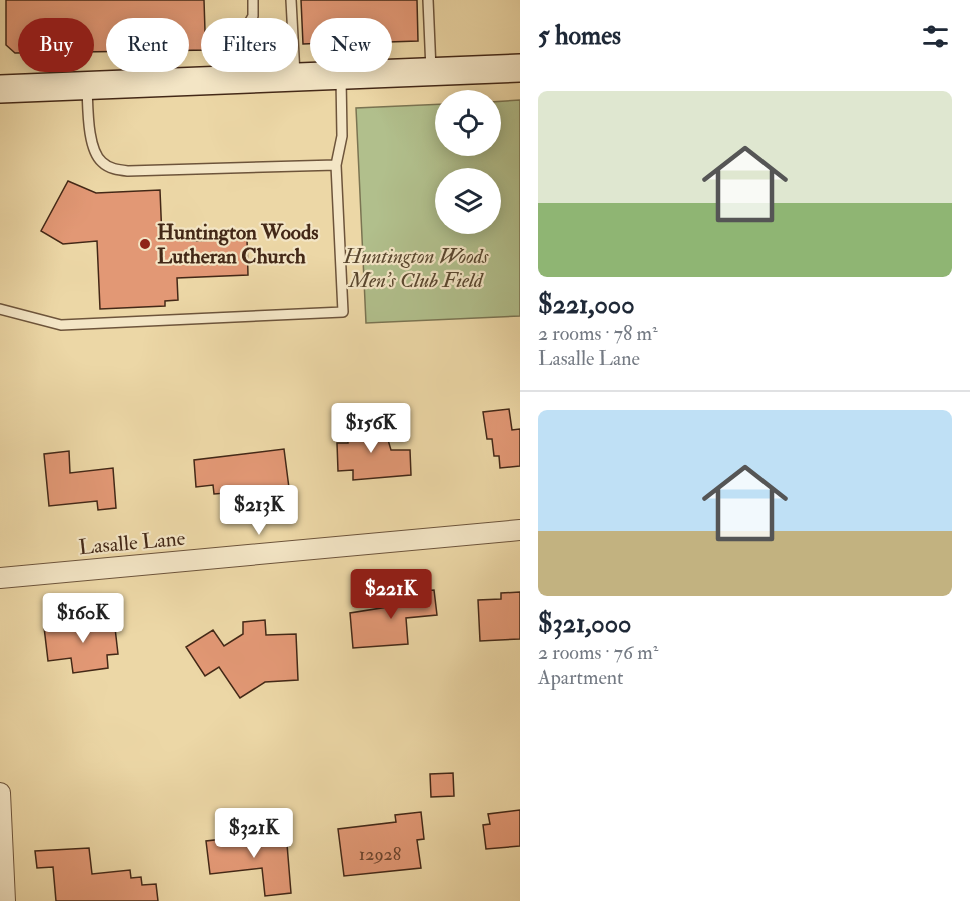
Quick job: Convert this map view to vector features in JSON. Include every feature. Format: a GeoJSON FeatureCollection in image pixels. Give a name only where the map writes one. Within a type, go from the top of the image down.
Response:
{"type":"FeatureCollection","features":[{"type":"Feature","properties":{"kind":"main road"},"geometry":{"type":"LineString","coordinates":[[0,89],[520,68]]}},
{"type":"Feature","properties":{"kind":"street","name":"Lasalle Lane"},"geometry":{"type":"LineString","coordinates":[[0,579],[520,530]]}},
{"type":"Feature","properties":{"kind":"street"},"geometry":{"type":"LineString","coordinates":[[0,793],[5,901]]}},
{"type":"Feature","properties":{"kind":"lane"},"geometry":{"type":"LineString","coordinates":[[235,79],[235,46],[253,16],[253,0]]}},
{"type":"Feature","properties":{"kind":"lane"},"geometry":{"type":"LineString","coordinates":[[291,0],[295,77]]}},
{"type":"Feature","properties":{"kind":"lane"},"geometry":{"type":"LineString","coordinates":[[429,0],[432,71]]}},
{"type":"Feature","properties":{"kind":"lane"},"geometry":{"type":"LineString","coordinates":[[0,309],[61,325],[343,312],[336,165],[342,136],[341,75]]}},
{"type":"Feature","properties":{"kind":"lane"},"geometry":{"type":"LineString","coordinates":[[87,86],[88,117],[95,151],[101,162],[112,168],[128,171],[336,165]]}},
{"type":"Feature","properties":{"kind":"green space","name":"Huntington Woods Men's Club Field"},"geometry":{"type":"Polygon","coordinates":[[[520,100],[520,316],[366,323],[356,108],[435,104],[435,156],[501,156],[501,101],[520,100]]]}},
{"type":"Feature","properties":{"kind":"building"},"geometry":{"type":"Polygon","coordinates":[[[6,0],[204,0],[205,18],[201,18],[201,50],[189,50],[189,18],[106,18],[106,52],[94,52],[94,18],[18,18],[18,53],[6,45],[6,0]]]}},
{"type":"Feature","properties":{"kind":"building"},"geometry":{"type":"Polygon","coordinates":[[[301,0],[417,0],[418,41],[392,42],[392,18],[310,18],[310,44],[303,44],[301,0]]]}},
{"type":"Feature","properties":{"kind":"building","name":"Huntington Woods Lutheran Church"},"geometry":{"type":"Polygon","coordinates":[[[68,181],[96,193],[160,190],[162,239],[192,238],[193,241],[247,239],[248,275],[177,278],[178,300],[165,301],[165,306],[100,309],[97,241],[63,244],[41,231],[68,181]]]}},
{"type":"Feature","properties":{"kind":"building"},"geometry":{"type":"Polygon","coordinates":[[[509,409],[512,430],[520,429],[520,466],[500,468],[499,456],[494,456],[492,439],[487,439],[483,412],[509,409]]]}},
{"type":"Feature","properties":{"kind":"building"},"geometry":{"type":"Polygon","coordinates":[[[347,417],[368,417],[369,434],[386,433],[391,450],[410,450],[411,475],[353,480],[353,470],[338,471],[337,443],[348,443],[347,417]]]}},
{"type":"Feature","properties":{"kind":"building"},"geometry":{"type":"Polygon","coordinates":[[[284,449],[289,488],[214,494],[213,485],[196,487],[194,460],[284,449]]]}},
{"type":"Feature","properties":{"kind":"building"},"geometry":{"type":"Polygon","coordinates":[[[69,451],[70,473],[113,468],[116,508],[98,510],[97,501],[49,506],[44,454],[69,451]]]}},
{"type":"Feature","properties":{"kind":"building"},"geometry":{"type":"Polygon","coordinates":[[[434,590],[437,615],[406,618],[408,644],[353,648],[350,613],[400,605],[399,593],[434,590]]]}},
{"type":"Feature","properties":{"kind":"building"},"geometry":{"type":"Polygon","coordinates":[[[520,592],[520,639],[480,641],[478,600],[501,599],[501,593],[520,592]]]}},
{"type":"Feature","properties":{"kind":"building"},"geometry":{"type":"Polygon","coordinates":[[[114,619],[118,654],[107,655],[108,668],[73,673],[71,658],[48,661],[44,627],[114,619]]]}},
{"type":"Feature","properties":{"kind":"building"},"geometry":{"type":"Polygon","coordinates":[[[265,620],[266,635],[296,634],[298,680],[265,682],[240,698],[219,667],[205,676],[186,647],[213,630],[224,646],[243,634],[243,622],[265,620]]]}},
{"type":"Feature","properties":{"kind":"building"},"geometry":{"type":"Polygon","coordinates":[[[453,773],[454,796],[431,797],[430,774],[453,773]]]}},
{"type":"Feature","properties":{"kind":"building"},"geometry":{"type":"Polygon","coordinates":[[[520,810],[520,846],[486,849],[483,825],[490,824],[488,814],[520,810]]]}},
{"type":"Feature","properties":{"kind":"building"},"geometry":{"type":"Polygon","coordinates":[[[421,812],[424,839],[417,840],[421,868],[344,876],[338,829],[396,822],[395,815],[421,812]]]}},
{"type":"Feature","properties":{"kind":"building"},"geometry":{"type":"Polygon","coordinates":[[[286,832],[291,893],[265,896],[262,868],[210,874],[206,841],[286,832]]]}},
{"type":"Feature","properties":{"kind":"building"},"geometry":{"type":"Polygon","coordinates":[[[89,848],[92,874],[130,870],[131,878],[141,877],[142,885],[156,884],[158,901],[56,901],[53,867],[37,868],[35,851],[89,848]]]}},
{"type":"Feature","properties":{"kind":"place","name":"Huntington Woods Lutheran Church"},"geometry":{"type":"Point","coordinates":[145,244]}}]}
